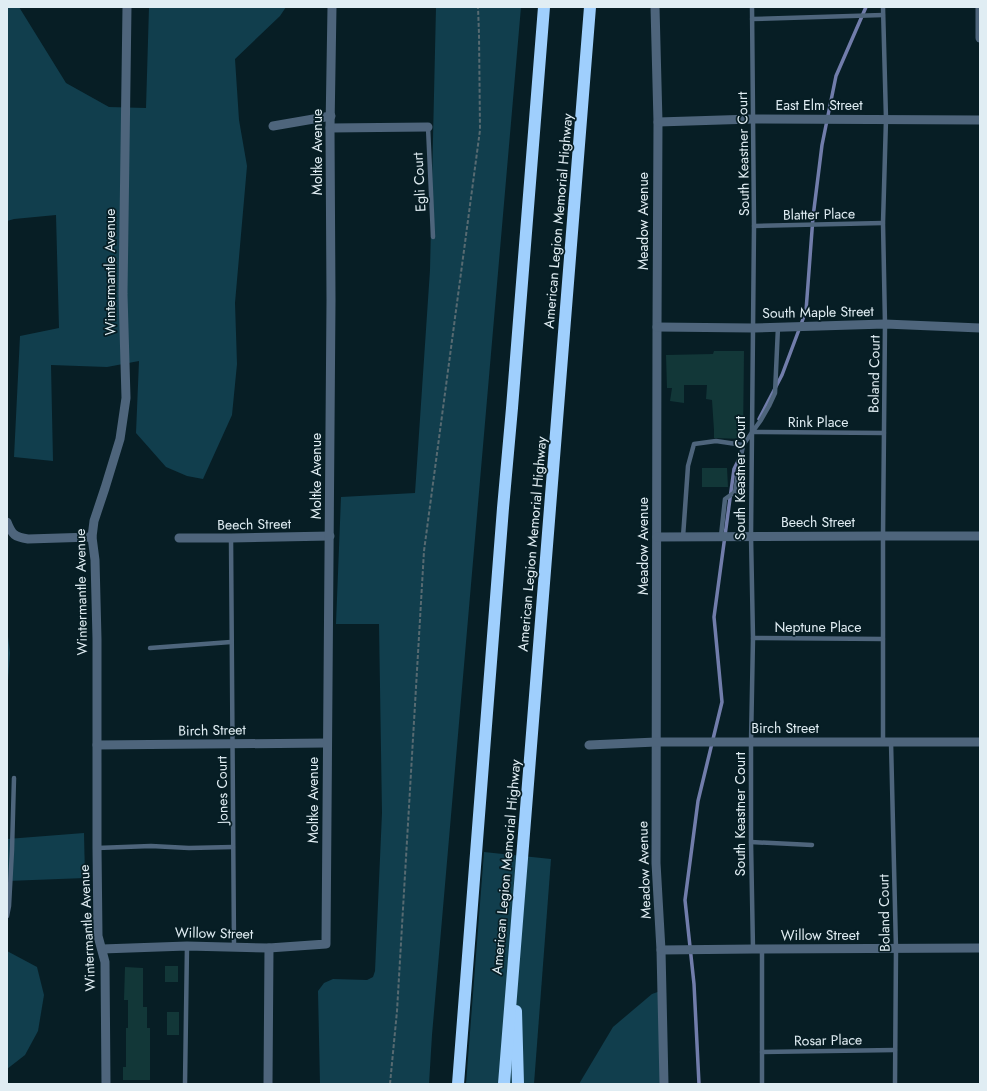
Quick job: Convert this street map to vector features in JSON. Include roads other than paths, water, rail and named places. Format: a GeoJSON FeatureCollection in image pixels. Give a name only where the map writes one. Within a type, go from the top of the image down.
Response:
{"type":"FeatureCollection","features":[{"type":"Feature","properties":{"kind":"highway"},"geometry":{"type":"LineString","coordinates":[[458,1084],[544,7]]}},
{"type":"Feature","properties":{"kind":"highway","name":"American Legion Memorial Highway"},"geometry":{"type":"LineString","coordinates":[[504,1084],[590,7]]}},
{"type":"Feature","properties":{"kind":"highway"},"geometry":{"type":"LineString","coordinates":[[514,952],[518,1084]]}},
{"type":"Feature","properties":{"kind":"street","name":"Wintermantle Avenue"},"geometry":{"type":"LineString","coordinates":[[106,1084],[105,962],[98,936],[96,745],[97,639],[95,560],[92,537],[94,521],[120,439],[126,398],[123,294],[127,7]]}},
{"type":"Feature","properties":{"kind":"street","name":"Moltke Avenue"},"geometry":{"type":"LineString","coordinates":[[326,944],[330,536],[330,128],[332,7]]}},
{"type":"Feature","properties":{"kind":"street","name":"Meadow Avenue"},"geometry":{"type":"LineString","coordinates":[[655,7],[658,122],[656,863],[661,950],[664,1084]]}},
{"type":"Feature","properties":{"kind":"street"},"geometry":{"type":"LineString","coordinates":[[980,7],[980,38]]}},
{"type":"Feature","properties":{"kind":"street"},"geometry":{"type":"LineString","coordinates":[[273,126],[331,116]]}},
{"type":"Feature","properties":{"kind":"street","name":"East Elm Street"},"geometry":{"type":"LineString","coordinates":[[658,122],[753,119],[980,120]]}},
{"type":"Feature","properties":{"kind":"street"},"geometry":{"type":"LineString","coordinates":[[330,128],[428,127]]}},
{"type":"Feature","properties":{"kind":"street","name":"South Maple Street"},"geometry":{"type":"LineString","coordinates":[[657,327],[752,328],[885,324],[980,328]]}},
{"type":"Feature","properties":{"kind":"street"},"geometry":{"type":"LineString","coordinates":[[7,522],[14,535],[28,539],[92,537]]}},
{"type":"Feature","properties":{"kind":"street","name":"Beech Street"},"geometry":{"type":"LineString","coordinates":[[179,538],[330,536]]}},
{"type":"Feature","properties":{"kind":"street","name":"Beech Street"},"geometry":{"type":"LineString","coordinates":[[657,537],[980,536]]}},
{"type":"Feature","properties":{"kind":"street","name":"Birch Street"},"geometry":{"type":"LineString","coordinates":[[589,745],[656,742],[980,742]]}},
{"type":"Feature","properties":{"kind":"street","name":"Birch Street"},"geometry":{"type":"LineString","coordinates":[[96,745],[327,743]]}},
{"type":"Feature","properties":{"kind":"street","name":"Willow Street"},"geometry":{"type":"LineString","coordinates":[[102,949],[187,946],[269,948],[326,944]]}},
{"type":"Feature","properties":{"kind":"street"},"geometry":{"type":"LineString","coordinates":[[268,1084],[269,948]]}},
{"type":"Feature","properties":{"kind":"street","name":"Willow Street"},"geometry":{"type":"LineString","coordinates":[[661,950],[980,948]]}},
{"type":"Feature","properties":{"kind":"lane","name":"South Keastner Court"},"geometry":{"type":"LineString","coordinates":[[752,7],[754,226],[752,328],[751,536],[753,638],[751,842],[758,949],[762,1084]]}},
{"type":"Feature","properties":{"kind":"lane","name":"Boland Court"},"geometry":{"type":"LineString","coordinates":[[883,7],[886,119],[883,223],[885,324],[883,638],[896,949],[895,1084]]}},
{"type":"Feature","properties":{"kind":"lane"},"geometry":{"type":"LineString","coordinates":[[752,19],[883,15]]}},
{"type":"Feature","properties":{"kind":"lane","name":"Egli Court"},"geometry":{"type":"LineString","coordinates":[[428,127],[433,237]]}},
{"type":"Feature","properties":{"kind":"lane","name":"Blatter Place"},"geometry":{"type":"LineString","coordinates":[[754,226],[883,223]]}},
{"type":"Feature","properties":{"kind":"lane"},"geometry":{"type":"LineString","coordinates":[[721,536],[726,499],[735,492],[743,446],[761,420],[775,393],[778,327]]}},
{"type":"Feature","properties":{"kind":"lane","name":"Rink Place"},"geometry":{"type":"LineString","coordinates":[[752,432],[884,433]]}},
{"type":"Feature","properties":{"kind":"lane"},"geometry":{"type":"LineString","coordinates":[[683,537],[688,466],[694,444],[716,441],[743,446]]}},
{"type":"Feature","properties":{"kind":"lane","name":"Jones Court"},"geometry":{"type":"LineString","coordinates":[[231,538],[234,946]]}},
{"type":"Feature","properties":{"kind":"lane","name":"Neptune Place"},"geometry":{"type":"LineString","coordinates":[[753,638],[883,638]]}},
{"type":"Feature","properties":{"kind":"lane"},"geometry":{"type":"LineString","coordinates":[[150,648],[231,642]]}},
{"type":"Feature","properties":{"kind":"lane"},"geometry":{"type":"LineString","coordinates":[[7,916],[12,858],[14,778]]}},
{"type":"Feature","properties":{"kind":"lane"},"geometry":{"type":"LineString","coordinates":[[751,842],[812,845]]}},
{"type":"Feature","properties":{"kind":"lane"},"geometry":{"type":"LineString","coordinates":[[97,848],[151,846],[189,848],[234,847]]}},
{"type":"Feature","properties":{"kind":"lane"},"geometry":{"type":"LineString","coordinates":[[185,1084],[187,946]]}},
{"type":"Feature","properties":{"kind":"lane","name":"Rosar Place"},"geometry":{"type":"LineString","coordinates":[[762,1052],[895,1050]]}},
{"type":"Feature","properties":{"kind":"waterway"},"geometry":{"type":"LineString","coordinates":[[759,419],[782,375],[806,311],[813,217],[822,145],[836,76],[866,7]]}},
{"type":"Feature","properties":{"kind":"waterway"},"geometry":{"type":"LineString","coordinates":[[699,1084],[694,984],[685,900],[698,801],[722,702],[714,617],[734,469],[740,457]]}}]}
